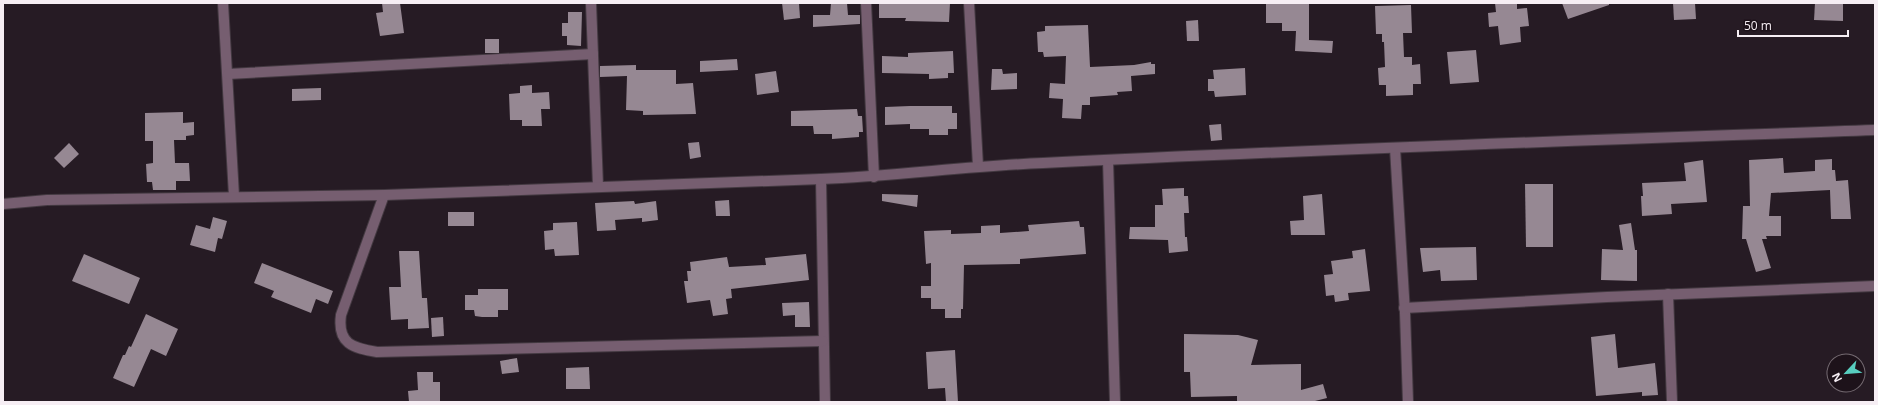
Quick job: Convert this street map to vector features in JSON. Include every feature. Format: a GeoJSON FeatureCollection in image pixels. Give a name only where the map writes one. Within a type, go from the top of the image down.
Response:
{"type":"FeatureCollection","features":[{"type":"Feature","properties":{"kind":"street"},"geometry":{"type":"LineString","coordinates":[[223,3],[234,196]]}},
{"type":"Feature","properties":{"kind":"street"},"geometry":{"type":"LineString","coordinates":[[592,3],[598,186]]}},
{"type":"Feature","properties":{"kind":"street"},"geometry":{"type":"LineString","coordinates":[[866,3],[874,177]]}},
{"type":"Feature","properties":{"kind":"street"},"geometry":{"type":"LineString","coordinates":[[969,3],[978,166]]}},
{"type":"Feature","properties":{"kind":"street"},"geometry":{"type":"LineString","coordinates":[[228,74],[593,54]]}},
{"type":"Feature","properties":{"kind":"street"},"geometry":{"type":"LineString","coordinates":[[3,204],[47,200],[234,196],[384,195],[874,177],[978,166],[1395,148],[1875,130]]}},
{"type":"Feature","properties":{"kind":"street"},"geometry":{"type":"LineString","coordinates":[[1395,148],[1408,402]]}},
{"type":"Feature","properties":{"kind":"street"},"geometry":{"type":"LineString","coordinates":[[1108,160],[1115,402]]}},
{"type":"Feature","properties":{"kind":"street"},"geometry":{"type":"LineString","coordinates":[[821,179],[825,402]]}},
{"type":"Feature","properties":{"kind":"street"},"geometry":{"type":"LineString","coordinates":[[384,195],[341,315],[339,325],[342,335],[352,346],[377,352],[823,341]]}},
{"type":"Feature","properties":{"kind":"street"},"geometry":{"type":"LineString","coordinates":[[1404,308],[1668,294],[1875,286]]}},
{"type":"Feature","properties":{"kind":"street"},"geometry":{"type":"LineString","coordinates":[[1668,294],[1672,402]]}},
{"type":"Feature","properties":{"kind":"building"},"geometry":{"type":"Polygon","coordinates":[[[382,3],[400,3],[404,33],[380,36],[376,13],[383,12],[382,3]]]}},
{"type":"Feature","properties":{"kind":"building"},"geometry":{"type":"Polygon","coordinates":[[[782,3],[799,3],[800,18],[784,20],[782,3]]]}},
{"type":"Feature","properties":{"kind":"building"},"geometry":{"type":"Polygon","coordinates":[[[831,3],[847,3],[848,15],[860,15],[860,24],[813,27],[813,15],[830,15],[831,3]]]}},
{"type":"Feature","properties":{"kind":"building"},"geometry":{"type":"Polygon","coordinates":[[[879,3],[950,3],[949,22],[905,21],[906,18],[879,18],[879,3]]]}},
{"type":"Feature","properties":{"kind":"building"},"geometry":{"type":"Polygon","coordinates":[[[1266,3],[1309,3],[1309,40],[1333,41],[1332,53],[1295,51],[1296,31],[1282,31],[1282,23],[1266,23],[1266,3]]]}},
{"type":"Feature","properties":{"kind":"building"},"geometry":{"type":"Polygon","coordinates":[[[1495,3],[1517,3],[1517,9],[1527,8],[1529,26],[1520,27],[1521,42],[1500,45],[1498,26],[1489,27],[1488,13],[1496,12],[1495,3]]]}},
{"type":"Feature","properties":{"kind":"building"},"geometry":{"type":"Polygon","coordinates":[[[1562,3],[1609,3],[1609,5],[1568,19],[1562,3]]]}},
{"type":"Feature","properties":{"kind":"building"},"geometry":{"type":"Polygon","coordinates":[[[1673,3],[1695,3],[1696,19],[1674,20],[1673,3]]]}},
{"type":"Feature","properties":{"kind":"building"},"geometry":{"type":"Polygon","coordinates":[[[1815,3],[1843,3],[1843,21],[1814,20],[1815,3]]]}},
{"type":"Feature","properties":{"kind":"building"},"geometry":{"type":"Polygon","coordinates":[[[1411,5],[1412,33],[1403,33],[1404,57],[1412,57],[1412,65],[1420,64],[1421,84],[1413,84],[1413,95],[1386,96],[1386,85],[1379,85],[1378,68],[1385,67],[1384,42],[1382,42],[1382,34],[1376,34],[1375,6],[1411,5]]]}},
{"type":"Feature","properties":{"kind":"building"},"geometry":{"type":"Polygon","coordinates":[[[568,12],[582,12],[581,46],[567,45],[567,36],[562,36],[562,23],[568,23],[568,12]]]}},
{"type":"Feature","properties":{"kind":"building"},"geometry":{"type":"Polygon","coordinates":[[[1198,20],[1199,41],[1187,41],[1186,21],[1198,20]]]}},
{"type":"Feature","properties":{"kind":"building"},"geometry":{"type":"Polygon","coordinates":[[[1088,25],[1090,67],[1134,65],[1151,62],[1151,64],[1155,64],[1155,74],[1131,76],[1132,91],[1117,92],[1118,95],[1090,97],[1090,105],[1082,105],[1081,119],[1062,118],[1063,99],[1049,98],[1050,83],[1065,84],[1066,56],[1044,57],[1043,52],[1038,52],[1037,32],[1045,31],[1045,26],[1088,25]]]}},
{"type":"Feature","properties":{"kind":"building"},"geometry":{"type":"Polygon","coordinates":[[[485,39],[499,39],[499,53],[485,53],[485,39]]]}},
{"type":"Feature","properties":{"kind":"building"},"geometry":{"type":"Polygon","coordinates":[[[1476,50],[1479,82],[1450,84],[1447,52],[1476,50]]]}},
{"type":"Feature","properties":{"kind":"building"},"geometry":{"type":"Polygon","coordinates":[[[953,51],[954,73],[948,73],[948,78],[929,79],[929,74],[882,73],[882,56],[908,57],[908,53],[953,51]]]}},
{"type":"Feature","properties":{"kind":"building"},"geometry":{"type":"Polygon","coordinates":[[[737,59],[738,70],[700,72],[700,61],[737,59]]]}},
{"type":"Feature","properties":{"kind":"building"},"geometry":{"type":"Polygon","coordinates":[[[636,65],[636,70],[676,70],[676,84],[693,83],[696,114],[643,115],[643,111],[626,110],[627,76],[600,77],[600,66],[636,65]]]}},
{"type":"Feature","properties":{"kind":"building"},"geometry":{"type":"Polygon","coordinates":[[[1245,68],[1246,95],[1215,97],[1214,91],[1208,91],[1208,79],[1214,79],[1213,70],[1245,68]]]}},
{"type":"Feature","properties":{"kind":"building"},"geometry":{"type":"Polygon","coordinates":[[[992,69],[1002,69],[1003,74],[1017,73],[1017,89],[991,90],[992,69]]]}},
{"type":"Feature","properties":{"kind":"building"},"geometry":{"type":"Polygon","coordinates":[[[776,71],[779,92],[757,95],[755,74],[776,71]]]}},
{"type":"Feature","properties":{"kind":"building"},"geometry":{"type":"Polygon","coordinates":[[[532,85],[532,93],[549,92],[550,109],[541,109],[542,126],[522,126],[522,120],[510,120],[509,94],[520,93],[520,86],[532,85]]]}},
{"type":"Feature","properties":{"kind":"building"},"geometry":{"type":"Polygon","coordinates":[[[321,88],[321,100],[292,101],[292,89],[321,88]]]}},
{"type":"Feature","properties":{"kind":"building"},"geometry":{"type":"Polygon","coordinates":[[[952,106],[952,113],[957,113],[957,129],[948,129],[948,135],[929,135],[929,129],[910,129],[910,124],[885,125],[885,107],[952,106]]]}},
{"type":"Feature","properties":{"kind":"building"},"geometry":{"type":"Polygon","coordinates":[[[857,109],[858,116],[862,116],[863,132],[859,132],[859,137],[832,139],[832,134],[814,134],[813,126],[791,126],[791,111],[857,109]]]}},
{"type":"Feature","properties":{"kind":"building"},"geometry":{"type":"Polygon","coordinates":[[[183,112],[183,123],[194,122],[194,135],[186,136],[186,140],[174,140],[175,163],[189,163],[190,181],[176,181],[176,190],[153,190],[152,182],[147,182],[146,164],[153,163],[153,141],[145,141],[145,113],[183,112]]]}},
{"type":"Feature","properties":{"kind":"building"},"geometry":{"type":"Polygon","coordinates":[[[1221,124],[1222,140],[1211,141],[1209,125],[1221,124]]]}},
{"type":"Feature","properties":{"kind":"building"},"geometry":{"type":"Polygon","coordinates":[[[699,142],[701,157],[690,159],[688,143],[699,142]]]}},
{"type":"Feature","properties":{"kind":"building"},"geometry":{"type":"Polygon","coordinates":[[[69,143],[79,154],[64,168],[54,158],[69,143]]]}},
{"type":"Feature","properties":{"kind":"building"},"geometry":{"type":"Polygon","coordinates":[[[1783,158],[1784,173],[1815,171],[1815,160],[1832,159],[1832,170],[1835,170],[1836,181],[1848,180],[1851,219],[1831,219],[1830,190],[1771,193],[1769,216],[1781,216],[1781,236],[1766,236],[1767,239],[1762,239],[1771,268],[1756,272],[1746,239],[1742,239],[1743,206],[1750,206],[1749,160],[1783,158]]]}},
{"type":"Feature","properties":{"kind":"building"},"geometry":{"type":"Polygon","coordinates":[[[1703,160],[1707,202],[1671,204],[1672,214],[1642,216],[1642,183],[1686,181],[1684,163],[1703,160]]]}},
{"type":"Feature","properties":{"kind":"building"},"geometry":{"type":"Polygon","coordinates":[[[1525,184],[1553,184],[1553,247],[1526,247],[1525,184]]]}},
{"type":"Feature","properties":{"kind":"building"},"geometry":{"type":"Polygon","coordinates":[[[1184,188],[1184,196],[1188,196],[1189,213],[1184,213],[1185,237],[1187,237],[1188,251],[1169,253],[1168,240],[1129,239],[1130,227],[1155,227],[1155,205],[1163,205],[1162,189],[1184,188]]]}},
{"type":"Feature","properties":{"kind":"building"},"geometry":{"type":"Polygon","coordinates":[[[882,194],[918,195],[917,207],[882,201],[882,194]]]}},
{"type":"Feature","properties":{"kind":"building"},"geometry":{"type":"Polygon","coordinates":[[[1322,194],[1325,235],[1291,235],[1290,221],[1304,220],[1303,196],[1322,194]]]}},
{"type":"Feature","properties":{"kind":"building"},"geometry":{"type":"Polygon","coordinates":[[[729,200],[730,216],[716,216],[715,201],[729,200]]]}},
{"type":"Feature","properties":{"kind":"building"},"geometry":{"type":"Polygon","coordinates":[[[634,201],[635,204],[656,201],[658,220],[642,222],[642,218],[615,220],[616,230],[597,231],[595,203],[634,201]]]}},
{"type":"Feature","properties":{"kind":"building"},"geometry":{"type":"Polygon","coordinates":[[[448,212],[474,212],[474,226],[448,226],[448,212]]]}},
{"type":"Feature","properties":{"kind":"building"},"geometry":{"type":"Polygon","coordinates":[[[213,217],[227,221],[222,239],[218,238],[215,252],[190,245],[196,225],[210,229],[213,217]]]}},
{"type":"Feature","properties":{"kind":"building"},"geometry":{"type":"Polygon","coordinates":[[[1079,221],[1080,227],[1084,227],[1086,254],[1020,259],[1020,264],[964,265],[963,309],[961,309],[961,318],[945,318],[945,309],[931,309],[931,298],[921,298],[921,286],[931,286],[931,263],[926,264],[924,231],[951,230],[951,234],[981,233],[981,226],[1000,225],[1000,233],[1029,231],[1028,225],[1079,221]]]}},
{"type":"Feature","properties":{"kind":"building"},"geometry":{"type":"Polygon","coordinates":[[[577,222],[579,255],[555,256],[554,249],[545,250],[544,231],[553,230],[553,223],[577,222]]]}},
{"type":"Feature","properties":{"kind":"building"},"geometry":{"type":"Polygon","coordinates":[[[1631,223],[1635,250],[1637,250],[1637,281],[1601,280],[1602,249],[1623,250],[1619,225],[1631,223]]]}},
{"type":"Feature","properties":{"kind":"building"},"geometry":{"type":"Polygon","coordinates":[[[1476,247],[1477,280],[1441,281],[1440,270],[1423,272],[1420,248],[1476,247]]]}},
{"type":"Feature","properties":{"kind":"building"},"geometry":{"type":"Polygon","coordinates":[[[1365,249],[1370,291],[1348,293],[1349,300],[1335,302],[1334,295],[1326,296],[1324,275],[1333,274],[1331,261],[1353,258],[1352,251],[1365,249]]]}},
{"type":"Feature","properties":{"kind":"building"},"geometry":{"type":"Polygon","coordinates":[[[399,251],[419,251],[422,298],[427,298],[429,328],[408,329],[408,319],[391,320],[389,287],[401,287],[399,251]]]}},
{"type":"Feature","properties":{"kind":"building"},"geometry":{"type":"Polygon","coordinates":[[[84,254],[140,278],[129,304],[72,281],[84,254]]]}},
{"type":"Feature","properties":{"kind":"building"},"geometry":{"type":"Polygon","coordinates":[[[806,254],[809,280],[731,289],[732,298],[726,299],[728,314],[713,316],[710,300],[687,303],[684,281],[688,281],[687,271],[691,271],[690,262],[727,257],[729,267],[766,265],[765,258],[806,254]]]}},
{"type":"Feature","properties":{"kind":"building"},"geometry":{"type":"Polygon","coordinates":[[[262,263],[333,291],[328,304],[316,299],[311,313],[271,297],[274,291],[254,283],[262,263]]]}},
{"type":"Feature","properties":{"kind":"building"},"geometry":{"type":"Polygon","coordinates":[[[478,289],[508,289],[508,310],[498,310],[498,317],[482,317],[475,316],[474,310],[465,310],[465,295],[478,295],[478,289]]]}},
{"type":"Feature","properties":{"kind":"building"},"geometry":{"type":"Polygon","coordinates":[[[809,302],[810,327],[795,327],[795,315],[783,316],[782,303],[809,302]]]}},
{"type":"Feature","properties":{"kind":"building"},"geometry":{"type":"Polygon","coordinates":[[[146,314],[178,329],[166,356],[151,349],[134,387],[113,378],[123,355],[125,355],[129,346],[131,347],[146,314]]]}},
{"type":"Feature","properties":{"kind":"building"},"geometry":{"type":"Polygon","coordinates":[[[443,317],[444,336],[432,337],[431,318],[443,317]]]}},
{"type":"Feature","properties":{"kind":"building"},"geometry":{"type":"Polygon","coordinates":[[[1184,334],[1238,335],[1258,340],[1251,365],[1301,364],[1301,390],[1323,384],[1327,398],[1311,402],[1237,402],[1237,396],[1191,397],[1190,372],[1184,372],[1184,334]]]}},
{"type":"Feature","properties":{"kind":"building"},"geometry":{"type":"Polygon","coordinates":[[[1615,334],[1618,368],[1655,363],[1658,395],[1642,396],[1642,392],[1596,396],[1591,337],[1615,334]]]}},
{"type":"Feature","properties":{"kind":"building"},"geometry":{"type":"Polygon","coordinates":[[[955,350],[958,402],[946,402],[945,388],[928,389],[926,352],[955,350]]]}},
{"type":"Feature","properties":{"kind":"building"},"geometry":{"type":"Polygon","coordinates":[[[517,358],[519,372],[502,374],[500,361],[517,358]]]}},
{"type":"Feature","properties":{"kind":"building"},"geometry":{"type":"Polygon","coordinates":[[[589,367],[590,389],[566,389],[566,368],[589,367]]]}},
{"type":"Feature","properties":{"kind":"building"},"geometry":{"type":"Polygon","coordinates":[[[417,372],[433,372],[433,382],[440,382],[440,402],[409,402],[408,391],[418,390],[417,372]]]}}]}
